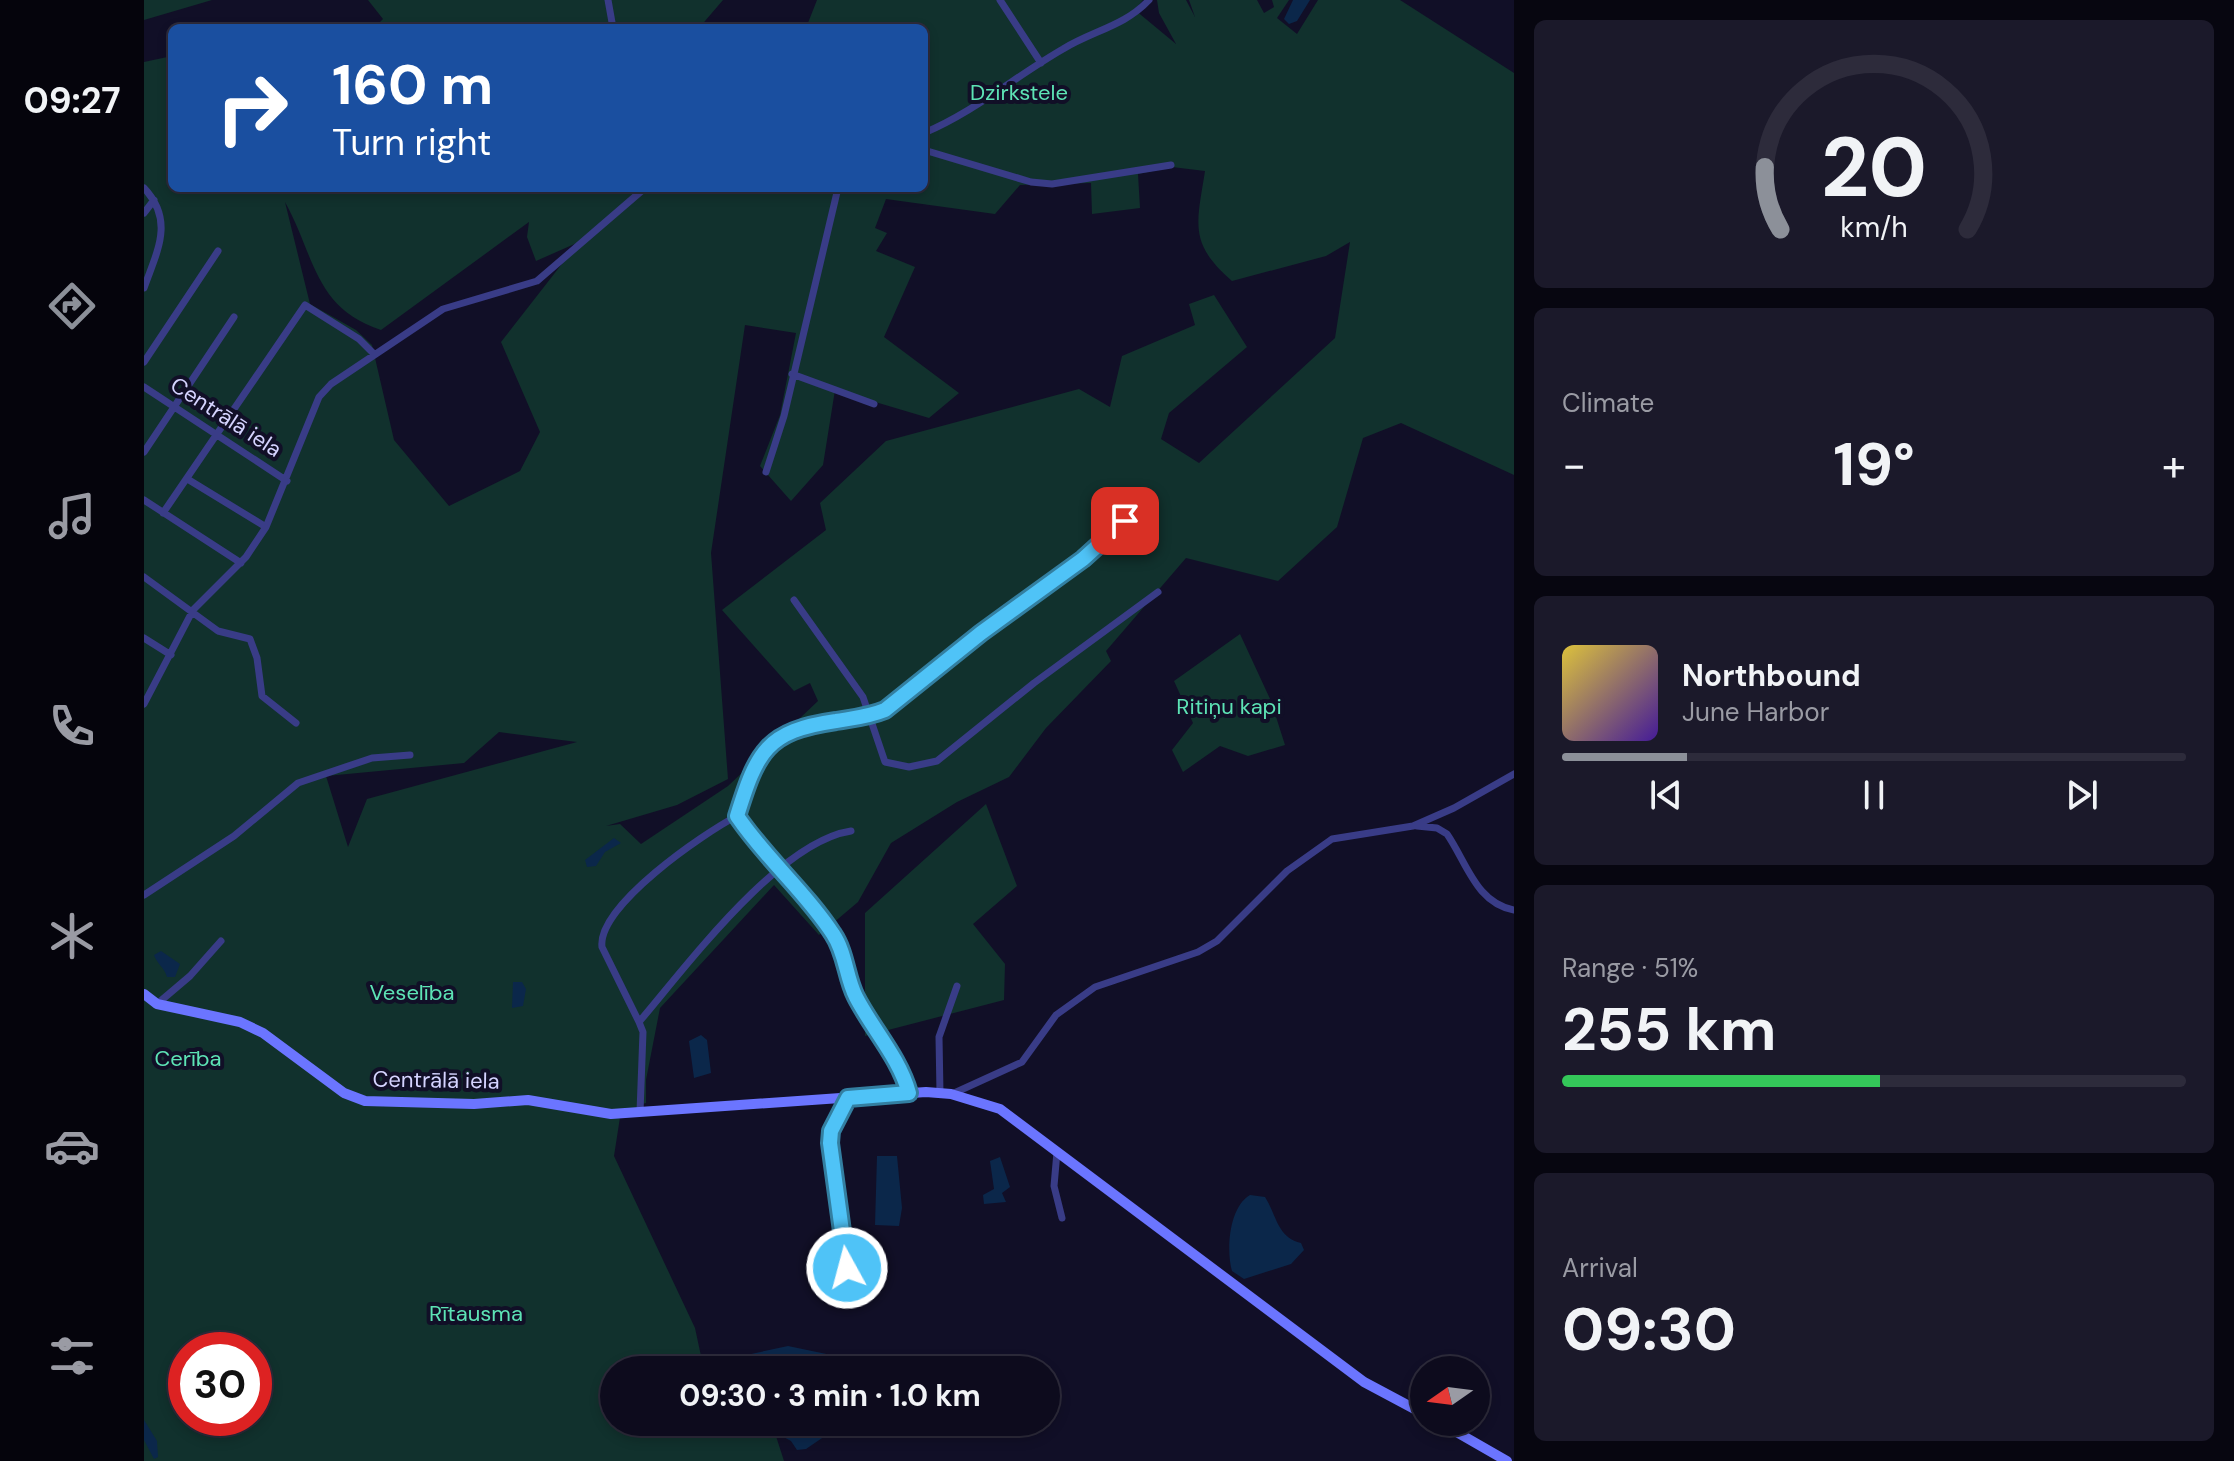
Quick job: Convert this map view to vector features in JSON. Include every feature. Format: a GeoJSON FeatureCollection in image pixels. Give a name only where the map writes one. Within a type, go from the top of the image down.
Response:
{"type":"FeatureCollection","features":[{"type":"Feature","properties":{"kind":"street"},"geometry":{"type":"LineString","coordinates":[[608,0],[612,24]]}},
{"type":"Feature","properties":{"kind":"street"},"geometry":{"type":"LineString","coordinates":[[1000,0],[1041,63]]}},
{"type":"Feature","properties":{"kind":"street"},"geometry":{"type":"LineString","coordinates":[[928,131],[974,107],[1066,47],[1135,15],[1149,0]]}},
{"type":"Feature","properties":{"kind":"street"},"geometry":{"type":"LineString","coordinates":[[928,151],[1012,177],[1052,184],[1171,165]]}},
{"type":"Feature","properties":{"kind":"street"},"geometry":{"type":"LineString","coordinates":[[144,188],[161,214],[163,238],[144,288]]}},
{"type":"Feature","properties":{"kind":"street"},"geometry":{"type":"LineString","coordinates":[[144,704],[193,610],[241,563],[266,527],[319,397],[331,384],[443,309],[537,281],[640,192]]}},
{"type":"Feature","properties":{"kind":"street"},"geometry":{"type":"LineString","coordinates":[[766,472],[784,416],[837,192]]}},
{"type":"Feature","properties":{"kind":"street"},"geometry":{"type":"LineString","coordinates":[[144,213],[154,200]]}},
{"type":"Feature","properties":{"kind":"street"},"geometry":{"type":"LineString","coordinates":[[144,362],[218,251]]}},
{"type":"Feature","properties":{"kind":"street"},"geometry":{"type":"LineString","coordinates":[[163,513],[189,480],[305,305],[359,339],[374,354]]}},
{"type":"Feature","properties":{"kind":"street"},"geometry":{"type":"LineString","coordinates":[[144,452],[234,317]]}},
{"type":"Feature","properties":{"kind":"street"},"geometry":{"type":"LineString","coordinates":[[144,339],[155,344]]}},
{"type":"Feature","properties":{"kind":"street"},"geometry":{"type":"LineString","coordinates":[[792,374],[874,404]]}},
{"type":"Feature","properties":{"kind":"street","name":"Centrālā iela"},"geometry":{"type":"LineString","coordinates":[[144,387],[287,481]]}},
{"type":"Feature","properties":{"kind":"street"},"geometry":{"type":"LineString","coordinates":[[189,480],[266,527]]}},
{"type":"Feature","properties":{"kind":"street"},"geometry":{"type":"LineString","coordinates":[[144,500],[241,563]]}},
{"type":"Feature","properties":{"kind":"street"},"geometry":{"type":"LineString","coordinates":[[640,1112],[643,1032],[602,947],[603,935],[633,890],[716,827],[737,816],[754,769],[774,740],[787,731],[807,725],[868,717],[885,710],[981,633],[1083,559],[1141,504]]}},
{"type":"Feature","properties":{"kind":"street"},"geometry":{"type":"LineString","coordinates":[[144,577],[218,631],[250,639],[257,658],[262,696],[296,723]]}},
{"type":"Feature","properties":{"kind":"street"},"geometry":{"type":"LineString","coordinates":[[794,600],[863,697],[885,762],[927,766],[1158,592]]}},
{"type":"Feature","properties":{"kind":"street"},"geometry":{"type":"LineString","coordinates":[[144,638],[171,655]]}},
{"type":"Feature","properties":{"kind":"street"},"geometry":{"type":"LineString","coordinates":[[144,895],[234,836],[298,783],[372,758],[410,755]]}},
{"type":"Feature","properties":{"kind":"street"},"geometry":{"type":"LineString","coordinates":[[1413,826],[1454,808],[1514,774]]}},
{"type":"Feature","properties":{"kind":"street"},"geometry":{"type":"LineString","coordinates":[[737,816],[834,935],[855,996],[903,1073],[909,1093]]}},
{"type":"Feature","properties":{"kind":"street"},"geometry":{"type":"LineString","coordinates":[[957,986],[939,1037],[945,1094],[976,1085],[1022,1062],[1056,1015],[1095,987],[1198,952],[1229,932],[1260,896],[1311,851],[1332,839],[1413,826],[1437,828],[1447,834],[1482,893],[1494,905],[1514,910]]}},
{"type":"Feature","properties":{"kind":"street"},"geometry":{"type":"LineString","coordinates":[[639,1022],[740,906],[779,870],[826,838],[851,831]]}},
{"type":"Feature","properties":{"kind":"street"},"geometry":{"type":"LineString","coordinates":[[157,1004],[190,976],[221,941]]}},
{"type":"Feature","properties":{"kind":"street","name":"Centrālā iela"},"geometry":{"type":"LineString","coordinates":[[144,994],[157,1004],[240,1022],[263,1033],[344,1093],[365,1101],[474,1104],[528,1100],[611,1114],[909,1093],[945,1094],[1000,1109],[1364,1382],[1410,1407]]}},
{"type":"Feature","properties":{"kind":"street"},"geometry":{"type":"LineString","coordinates":[[976,1085],[977,1102]]}},
{"type":"Feature","properties":{"kind":"street"},"geometry":{"type":"LineString","coordinates":[[848,1098],[831,1131],[830,1143],[850,1296]]}},
{"type":"Feature","properties":{"kind":"street"},"geometry":{"type":"LineString","coordinates":[[1057,1152],[1054,1186],[1062,1218]]}},
{"type":"Feature","properties":{"kind":"street"},"geometry":{"type":"LineString","coordinates":[[1463,1436],[1507,1461]]}},
{"type":"Feature","properties":{"kind":"green space"},"geometry":{"type":"Polygon","coordinates":[[[144,0],[212,0],[144,20],[144,0]]]}},
{"type":"Feature","properties":{"kind":"green space"},"geometry":{"type":"Polygon","coordinates":[[[368,0],[723,0],[702,24],[378,24],[383,19],[368,0]]]}},
{"type":"Feature","properties":{"kind":"green space"},"geometry":{"type":"Polygon","coordinates":[[[817,0],[1143,0],[1135,10],[1176,44],[1159,13],[1157,0],[1186,0],[1195,17],[1189,0],[1257,0],[1264,13],[1274,7],[1272,0],[1289,0],[1277,18],[1297,34],[1318,0],[1400,0],[1514,73],[1514,475],[1401,423],[1363,438],[1337,527],[1278,581],[1186,558],[1106,651],[1111,661],[1046,728],[1009,777],[957,802],[891,843],[858,902],[819,935],[774,885],[660,1008],[646,1080],[646,1103],[642,1104],[640,1112],[621,1111],[614,1156],[695,1328],[701,1356],[600,1356],[600,1436],[776,1436],[784,1461],[144,1461],[144,62],[168,57],[168,192],[928,192],[928,24],[808,24],[817,0]],[[1172,167],[1138,174],[1140,208],[1092,214],[1091,183],[1020,185],[995,214],[886,199],[875,228],[887,233],[876,251],[915,267],[884,337],[959,393],[929,418],[835,390],[823,465],[791,501],[760,466],[780,415],[796,333],[745,325],[711,553],[728,779],[677,805],[606,826],[620,824],[641,844],[728,786],[818,701],[810,683],[794,691],[722,610],[826,530],[820,503],[886,441],[1079,389],[1110,407],[1122,356],[1195,325],[1189,304],[1214,295],[1247,347],[1169,413],[1161,439],[1199,463],[1335,338],[1350,242],[1326,256],[1232,281],[1208,255],[1199,231],[1205,171],[1172,167]],[[285,202],[310,304],[356,330],[372,345],[394,440],[449,506],[520,471],[540,432],[501,342],[579,242],[536,261],[527,237],[529,222],[381,330],[359,320],[329,294],[285,202]],[[499,732],[464,763],[326,776],[348,847],[367,799],[577,742],[499,732]]]}},
{"type":"Feature","properties":{"kind":"green space","name":"Ritiņu kapi"},"geometry":{"type":"Polygon","coordinates":[[[1240,634],[1271,701],[1285,745],[1248,756],[1220,746],[1183,772],[1172,750],[1193,723],[1174,681],[1240,634]]]}},
{"type":"Feature","properties":{"kind":"green space"},"geometry":{"type":"Polygon","coordinates":[[[986,804],[1017,886],[973,924],[1005,964],[1004,1000],[865,1036],[865,913],[986,804]]]}},
{"type":"Feature","properties":{"kind":"water"},"geometry":{"type":"Polygon","coordinates":[[[1293,0],[1310,0],[1297,21],[1289,24],[1284,19],[1293,0]]]}},
{"type":"Feature","properties":{"kind":"water"},"geometry":{"type":"Polygon","coordinates":[[[614,838],[621,843],[605,852],[596,866],[587,867],[585,860],[614,838]]]}},
{"type":"Feature","properties":{"kind":"water"},"geometry":{"type":"Polygon","coordinates":[[[161,951],[180,964],[175,977],[167,977],[155,958],[154,955],[161,951]]]}},
{"type":"Feature","properties":{"kind":"water"},"geometry":{"type":"Polygon","coordinates":[[[513,982],[522,982],[526,989],[523,1006],[512,1008],[513,982]]]}},
{"type":"Feature","properties":{"kind":"water"},"geometry":{"type":"Polygon","coordinates":[[[701,1035],[707,1040],[711,1073],[694,1078],[689,1041],[701,1035]]]}},
{"type":"Feature","properties":{"kind":"water"},"geometry":{"type":"Polygon","coordinates":[[[877,1156],[897,1156],[902,1208],[899,1226],[875,1225],[877,1156]]]}},
{"type":"Feature","properties":{"kind":"water"},"geometry":{"type":"Polygon","coordinates":[[[1000,1157],[1010,1187],[1002,1193],[1006,1202],[984,1204],[983,1195],[994,1189],[990,1161],[1000,1157]]]}},
{"type":"Feature","properties":{"kind":"water"},"geometry":{"type":"Polygon","coordinates":[[[1250,1195],[1265,1197],[1282,1231],[1301,1243],[1304,1250],[1291,1264],[1244,1279],[1232,1271],[1229,1252],[1233,1219],[1237,1209],[1250,1195]]]}},
{"type":"Feature","properties":{"kind":"water"},"geometry":{"type":"Polygon","coordinates":[[[788,1346],[836,1356],[742,1356],[788,1346]]]}},
{"type":"Feature","properties":{"kind":"water"},"geometry":{"type":"Polygon","coordinates":[[[144,1420],[157,1441],[158,1457],[154,1459],[144,1440],[144,1420]]]}},
{"type":"Feature","properties":{"kind":"water"},"geometry":{"type":"Polygon","coordinates":[[[782,1436],[825,1436],[806,1449],[797,1450],[791,1441],[782,1436]]]}},
{"type":"Feature","properties":{"kind":"route"},"geometry":{"type":"LineString","coordinates":[[847,1268],[832,1161],[831,1131],[848,1098],[909,1093],[903,1073],[855,996],[834,935],[784,873],[772,865],[737,816],[746,787],[774,740],[787,731],[807,725],[868,717],[885,710],[917,683],[943,667],[981,633],[1083,559],[1125,521]]}},
{"type":"Feature","properties":{"kind":"park label","name":"Dzirkstele"},"geometry":{"type":"Point","coordinates":[1019,92]}},
{"type":"Feature","properties":{"kind":"park label","name":"Veselība"},"geometry":{"type":"Point","coordinates":[412,992]}},
{"type":"Feature","properties":{"kind":"park label","name":"Cerība"},"geometry":{"type":"Point","coordinates":[188,1058]}},
{"type":"Feature","properties":{"kind":"park label","name":"Rītausma"},"geometry":{"type":"Point","coordinates":[476,1313]}}]}
